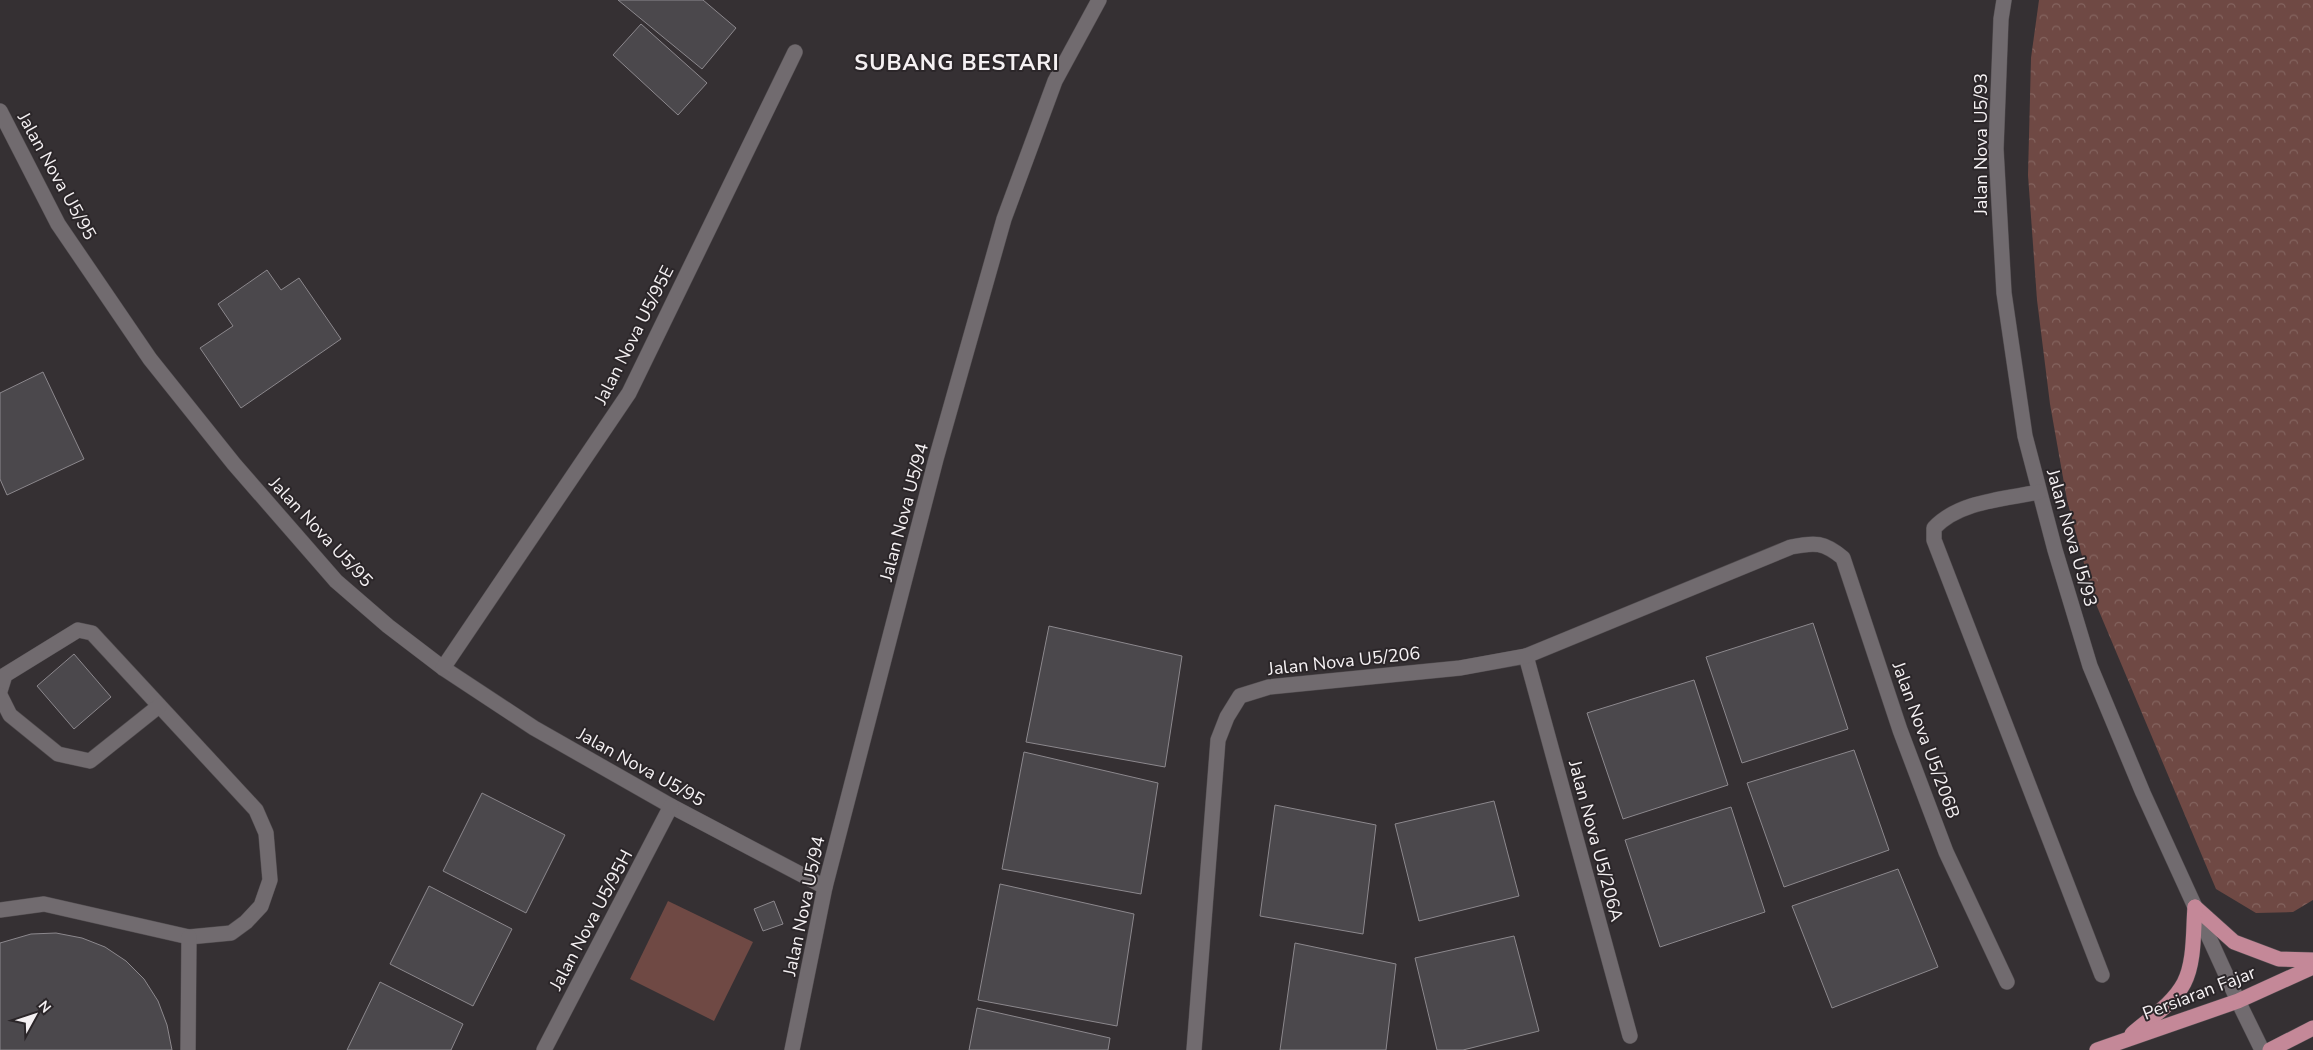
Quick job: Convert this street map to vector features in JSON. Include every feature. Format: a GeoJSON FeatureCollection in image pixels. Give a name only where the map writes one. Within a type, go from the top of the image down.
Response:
{"type":"FeatureCollection","features":[{"type":"Feature","properties":{"kind":"main road"},"geometry":{"type":"LineString","coordinates":[[2195,907],[2234,942],[2279,959],[2313,960]]}},
{"type":"Feature","properties":{"kind":"main road"},"geometry":{"type":"LineString","coordinates":[[2124,1041],[2171,1000],[2184,983],[2190,966],[2195,907]]}},
{"type":"Feature","properties":{"kind":"main road","name":"Persiaran Fajar"},"geometry":{"type":"LineString","coordinates":[[2097,1050],[2238,1001],[2313,967]]}},
{"type":"Feature","properties":{"kind":"main road"},"geometry":{"type":"LineString","coordinates":[[2270,1050],[2313,1028]]}},
{"type":"Feature","properties":{"kind":"street","name":"Jalan Nova U5/94"},"geometry":{"type":"LineString","coordinates":[[792,1050],[825,887],[936,459],[1004,218],[1055,81],[1099,0]]}},
{"type":"Feature","properties":{"kind":"street","name":"Jalan Nova U5/93"},"geometry":{"type":"LineString","coordinates":[[2004,0],[2001,19],[1996,149],[2004,293],[2025,436],[2054,550],[2090,666],[2143,793],[2262,1050]]}},
{"type":"Feature","properties":{"kind":"street","name":"Jalan Nova U5/95E"},"geometry":{"type":"LineString","coordinates":[[443,668],[630,394],[795,52]]}},
{"type":"Feature","properties":{"kind":"street","name":"Jalan Nova U5/95"},"geometry":{"type":"LineString","coordinates":[[0,111],[58,224],[150,359],[234,464],[336,581],[388,626],[443,668],[534,728],[671,806],[825,887]]}},
{"type":"Feature","properties":{"kind":"street"},"geometry":{"type":"LineString","coordinates":[[2039,492],[1964,508],[1940,521],[1934,528],[1934,540],[2102,975]]}},
{"type":"Feature","properties":{"kind":"street","name":"Jalan Nova U5/206B"},"geometry":{"type":"LineString","coordinates":[[1791,547],[1811,542],[1830,547],[1843,558],[1900,730],[1946,852],[2007,982]]}},
{"type":"Feature","properties":{"kind":"street","name":"Jalan Nova U5/206"},"geometry":{"type":"LineString","coordinates":[[1194,1050],[1218,740],[1226,717],[1240,696],[1269,687],[1460,668],[1526,656],[1791,547]]}},
{"type":"Feature","properties":{"kind":"street"},"geometry":{"type":"LineString","coordinates":[[0,691],[5,675],[78,630],[92,633],[256,810],[266,833],[270,880],[261,906],[246,922],[231,932],[189,937],[44,904],[0,910]]}},
{"type":"Feature","properties":{"kind":"street","name":"Jalan Nova U5/206A"},"geometry":{"type":"LineString","coordinates":[[1526,656],[1630,1036]]}},
{"type":"Feature","properties":{"kind":"street"},"geometry":{"type":"LineString","coordinates":[[0,695],[10,716],[58,754],[90,761],[159,706]]}},
{"type":"Feature","properties":{"kind":"street","name":"Jalan Nova U5/95H"},"geometry":{"type":"LineString","coordinates":[[544,1050],[671,806]]}},
{"type":"Feature","properties":{"kind":"street"},"geometry":{"type":"LineString","coordinates":[[188,1050],[189,937]]}},
{"type":"Feature","properties":{"kind":"green space"},"geometry":{"type":"Polygon","coordinates":[[[2039,0],[2313,0],[2313,900],[2293,912],[2256,913],[2216,889],[2093,597],[2067,500],[2050,404],[2037,300],[2028,175],[2031,58],[2039,0]]]}},
{"type":"Feature","properties":{"kind":"green space"},"geometry":{"type":"Polygon","coordinates":[[[668,901],[753,942],[714,1021],[630,979],[668,901]]]}},
{"type":"Feature","properties":{"kind":"building"},"geometry":{"type":"Polygon","coordinates":[[[618,0],[703,0],[736,28],[702,69],[618,0]]]}},
{"type":"Feature","properties":{"kind":"building"},"geometry":{"type":"Polygon","coordinates":[[[641,24],[707,83],[678,115],[613,55],[641,24]]]}},
{"type":"Feature","properties":{"kind":"building"},"geometry":{"type":"Polygon","coordinates":[[[267,270],[281,290],[299,278],[341,339],[241,408],[200,348],[233,326],[218,304],[267,270]]]}},
{"type":"Feature","properties":{"kind":"building"},"geometry":{"type":"Polygon","coordinates":[[[43,372],[84,459],[7,495],[0,479],[0,393],[43,372]]]}},
{"type":"Feature","properties":{"kind":"building"},"geometry":{"type":"Polygon","coordinates":[[[1813,623],[1848,729],[1742,763],[1706,657],[1813,623]]]}},
{"type":"Feature","properties":{"kind":"building"},"geometry":{"type":"Polygon","coordinates":[[[1049,626],[1182,656],[1165,767],[1026,742],[1049,626]]]}},
{"type":"Feature","properties":{"kind":"building"},"geometry":{"type":"Polygon","coordinates":[[[74,654],[111,697],[74,729],[37,686],[74,654]]]}},
{"type":"Feature","properties":{"kind":"building"},"geometry":{"type":"Polygon","coordinates":[[[1694,680],[1728,785],[1623,819],[1587,713],[1694,680]]]}},
{"type":"Feature","properties":{"kind":"building"},"geometry":{"type":"Polygon","coordinates":[[[1854,750],[1889,850],[1784,887],[1747,783],[1854,750]]]}},
{"type":"Feature","properties":{"kind":"building"},"geometry":{"type":"Polygon","coordinates":[[[1024,752],[1158,783],[1141,894],[1002,869],[1024,752]]]}},
{"type":"Feature","properties":{"kind":"building"},"geometry":{"type":"Polygon","coordinates":[[[482,793],[565,835],[526,913],[443,871],[482,793]]]}},
{"type":"Feature","properties":{"kind":"building"},"geometry":{"type":"Polygon","coordinates":[[[1494,801],[1519,896],[1419,921],[1395,824],[1494,801]]]}},
{"type":"Feature","properties":{"kind":"building"},"geometry":{"type":"Polygon","coordinates":[[[1275,805],[1376,825],[1363,934],[1260,916],[1275,805]]]}},
{"type":"Feature","properties":{"kind":"building"},"geometry":{"type":"Polygon","coordinates":[[[1731,807],[1765,912],[1660,947],[1625,840],[1731,807]]]}},
{"type":"Feature","properties":{"kind":"building"},"geometry":{"type":"Polygon","coordinates":[[[1898,869],[1938,967],[1832,1008],[1792,906],[1898,869]]]}},
{"type":"Feature","properties":{"kind":"building"},"geometry":{"type":"Polygon","coordinates":[[[1000,884],[1134,914],[1117,1026],[978,1000],[1000,884]]]}},
{"type":"Feature","properties":{"kind":"building"},"geometry":{"type":"Polygon","coordinates":[[[429,886],[512,929],[473,1006],[390,964],[429,886]]]}},
{"type":"Feature","properties":{"kind":"building"},"geometry":{"type":"Polygon","coordinates":[[[774,901],[783,924],[763,931],[754,909],[774,901]]]}},
{"type":"Feature","properties":{"kind":"building"},"geometry":{"type":"Polygon","coordinates":[[[56,933],[82,938],[105,947],[126,961],[144,979],[158,1001],[167,1025],[172,1050],[0,1050],[0,943],[31,934],[56,933]]]}},
{"type":"Feature","properties":{"kind":"building"},"geometry":{"type":"Polygon","coordinates":[[[1514,936],[1539,1031],[1463,1050],[1437,1050],[1415,958],[1514,936]]]}},
{"type":"Feature","properties":{"kind":"building"},"geometry":{"type":"Polygon","coordinates":[[[1295,943],[1396,964],[1386,1050],[1280,1050],[1295,943]]]}},
{"type":"Feature","properties":{"kind":"building"},"geometry":{"type":"Polygon","coordinates":[[[380,982],[463,1024],[451,1050],[347,1050],[380,982]]]}},
{"type":"Feature","properties":{"kind":"building"},"geometry":{"type":"Polygon","coordinates":[[[977,1008],[1110,1038],[1108,1050],[969,1050],[977,1008]]]}},
{"type":"Feature","properties":{"kind":"district","name":"SUBANG BESTARI"},"geometry":{"type":"Point","coordinates":[957,63]}}]}
